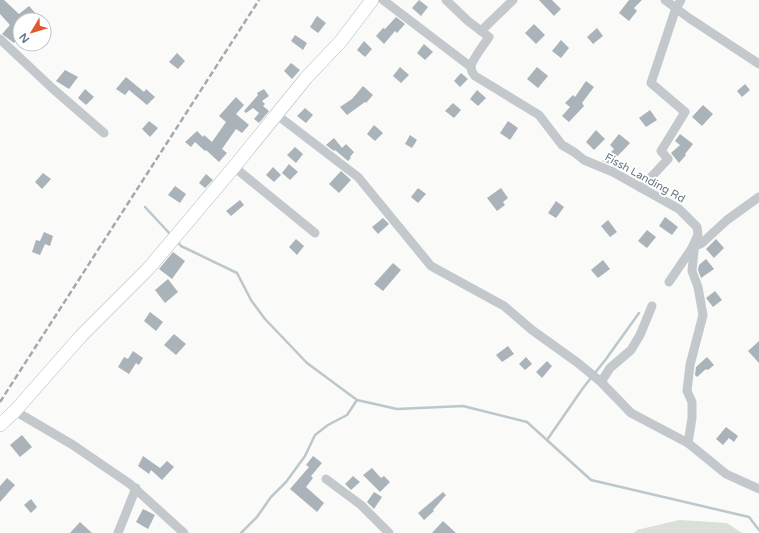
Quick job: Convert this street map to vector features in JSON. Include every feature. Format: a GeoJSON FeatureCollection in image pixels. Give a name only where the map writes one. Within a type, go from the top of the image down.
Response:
{"type":"FeatureCollection","features":[{"type":"Feature","properties":{"kind":"main road"},"geometry":{"type":"LineString","coordinates":[[0,425],[80,336],[148,269],[234,167],[306,78],[341,41],[372,0]]}},
{"type":"Feature","properties":{"kind":"street","name":"Fissh Landing Rd"},"geometry":{"type":"LineString","coordinates":[[383,0],[471,67],[473,74],[477,78],[539,115],[562,145],[584,160],[613,172],[679,209],[697,227],[698,235],[692,248],[694,251],[692,271],[698,287],[703,315],[690,365],[687,391],[692,402],[692,418],[688,442]]}},
{"type":"Feature","properties":{"kind":"street"},"geometry":{"type":"LineString","coordinates":[[446,0],[468,21],[489,37],[471,67]]}},
{"type":"Feature","properties":{"kind":"street"},"geometry":{"type":"LineString","coordinates":[[481,31],[513,0]]}},
{"type":"Feature","properties":{"kind":"street"},"geometry":{"type":"LineString","coordinates":[[665,0],[759,64]]}},
{"type":"Feature","properties":{"kind":"street"},"geometry":{"type":"LineString","coordinates":[[641,188],[668,158],[661,151],[685,112],[651,83],[676,8],[681,0]]}},
{"type":"Feature","properties":{"kind":"street"},"geometry":{"type":"LineString","coordinates":[[0,39],[104,134]]}},
{"type":"Feature","properties":{"kind":"street"},"geometry":{"type":"LineString","coordinates":[[277,115],[358,177],[431,266],[504,306],[532,330],[602,382],[631,413],[688,442],[726,474],[759,489]]}},
{"type":"Feature","properties":{"kind":"street"},"geometry":{"type":"LineString","coordinates":[[234,167],[315,234]]}},
{"type":"Feature","properties":{"kind":"street"},"geometry":{"type":"LineString","coordinates":[[669,282],[692,248],[702,243],[727,220],[759,197]]}},
{"type":"Feature","properties":{"kind":"street"},"geometry":{"type":"LineString","coordinates":[[602,382],[610,368],[631,350],[640,335],[652,306]]}},
{"type":"Feature","properties":{"kind":"street"},"geometry":{"type":"LineString","coordinates":[[15,410],[73,445],[136,488],[184,533]]}},
{"type":"Feature","properties":{"kind":"street"},"geometry":{"type":"LineString","coordinates":[[326,478],[361,505],[389,533]]}},
{"type":"Feature","properties":{"kind":"street"},"geometry":{"type":"LineString","coordinates":[[118,533],[136,488]]}},
{"type":"Feature","properties":{"kind":"shaded area"},"geometry":{"type":"Polygon","coordinates":[[[679,520],[727,523],[742,533],[634,533],[637,530],[679,520]]]}},
{"type":"Feature","properties":{"kind":"building"},"geometry":{"type":"Polygon","coordinates":[[[0,0],[4,0],[17,12],[12,12],[12,42],[2,34],[10,25],[0,14],[0,0]]]}},
{"type":"Feature","properties":{"kind":"building"},"geometry":{"type":"Polygon","coordinates":[[[419,0],[428,7],[421,16],[412,8],[419,0]]]}},
{"type":"Feature","properties":{"kind":"building"},"geometry":{"type":"Polygon","coordinates":[[[539,0],[552,0],[561,9],[554,16],[539,0]]]}},
{"type":"Feature","properties":{"kind":"building"},"geometry":{"type":"Polygon","coordinates":[[[629,0],[642,0],[634,8],[637,11],[629,21],[619,13],[629,0]]]}},
{"type":"Feature","properties":{"kind":"building"},"geometry":{"type":"Polygon","coordinates":[[[29,6],[34,12],[22,12],[29,6]]]}},
{"type":"Feature","properties":{"kind":"building"},"geometry":{"type":"Polygon","coordinates":[[[317,16],[326,23],[318,33],[310,27],[317,16]]]}},
{"type":"Feature","properties":{"kind":"building"},"geometry":{"type":"Polygon","coordinates":[[[396,17],[405,24],[397,33],[395,31],[384,44],[376,36],[396,17]]]}},
{"type":"Feature","properties":{"kind":"building"},"geometry":{"type":"Polygon","coordinates":[[[534,24],[545,35],[536,44],[525,33],[534,24]]]}},
{"type":"Feature","properties":{"kind":"building"},"geometry":{"type":"Polygon","coordinates":[[[597,28],[603,36],[593,44],[587,37],[597,28]]]}},
{"type":"Feature","properties":{"kind":"building"},"geometry":{"type":"Polygon","coordinates":[[[295,35],[307,43],[303,50],[291,41],[295,35]]]}},
{"type":"Feature","properties":{"kind":"building"},"geometry":{"type":"Polygon","coordinates":[[[561,40],[569,48],[561,58],[552,51],[561,40]]]}},
{"type":"Feature","properties":{"kind":"building"},"geometry":{"type":"Polygon","coordinates":[[[364,41],[372,49],[365,57],[357,50],[364,41]]]}},
{"type":"Feature","properties":{"kind":"building"},"geometry":{"type":"Polygon","coordinates":[[[424,44],[433,52],[425,60],[417,53],[424,44]]]}},
{"type":"Feature","properties":{"kind":"building"},"geometry":{"type":"Polygon","coordinates":[[[177,53],[185,61],[178,69],[169,62],[177,53]]]}},
{"type":"Feature","properties":{"kind":"building"},"geometry":{"type":"Polygon","coordinates":[[[291,63],[300,70],[292,79],[284,71],[291,63]]]}},
{"type":"Feature","properties":{"kind":"building"},"geometry":{"type":"Polygon","coordinates":[[[400,67],[409,75],[401,83],[393,76],[400,67]]]}},
{"type":"Feature","properties":{"kind":"building"},"geometry":{"type":"Polygon","coordinates":[[[537,67],[548,76],[538,88],[527,79],[537,67]]]}},
{"type":"Feature","properties":{"kind":"building"},"geometry":{"type":"Polygon","coordinates":[[[65,70],[78,77],[69,89],[56,81],[65,70]]]}},
{"type":"Feature","properties":{"kind":"building"},"geometry":{"type":"Polygon","coordinates":[[[461,73],[468,79],[460,87],[454,81],[461,73]]]}},
{"type":"Feature","properties":{"kind":"building"},"geometry":{"type":"Polygon","coordinates":[[[126,77],[144,92],[146,89],[155,97],[147,105],[129,90],[125,95],[116,89],[126,77]]]}},
{"type":"Feature","properties":{"kind":"building"},"geometry":{"type":"Polygon","coordinates":[[[586,81],[594,87],[582,103],[584,106],[569,122],[562,116],[570,107],[565,103],[573,95],[575,97],[586,81]]]}},
{"type":"Feature","properties":{"kind":"building"},"geometry":{"type":"Polygon","coordinates":[[[745,84],[750,90],[742,97],[737,91],[745,84]]]}},
{"type":"Feature","properties":{"kind":"building"},"geometry":{"type":"Polygon","coordinates":[[[363,86],[373,95],[366,103],[365,102],[347,115],[340,107],[352,99],[363,86]]]}},
{"type":"Feature","properties":{"kind":"building"},"geometry":{"type":"Polygon","coordinates":[[[85,89],[94,97],[86,105],[78,98],[85,89]]]}},
{"type":"Feature","properties":{"kind":"building"},"geometry":{"type":"Polygon","coordinates":[[[264,89],[269,96],[262,101],[265,104],[263,106],[269,111],[259,123],[254,119],[259,113],[253,108],[246,113],[244,111],[258,95],[257,93],[264,89]]]}},
{"type":"Feature","properties":{"kind":"building"},"geometry":{"type":"Polygon","coordinates":[[[477,90],[486,98],[478,106],[470,99],[477,90]]]}},
{"type":"Feature","properties":{"kind":"building"},"geometry":{"type":"Polygon","coordinates":[[[236,97],[244,105],[236,114],[249,125],[242,133],[236,129],[222,149],[227,153],[219,162],[195,142],[191,147],[185,142],[197,131],[203,137],[204,135],[212,142],[226,122],[219,116],[236,97]]]}},
{"type":"Feature","properties":{"kind":"building"},"geometry":{"type":"Polygon","coordinates":[[[453,103],[461,110],[454,118],[445,111],[453,103]]]}},
{"type":"Feature","properties":{"kind":"building"},"geometry":{"type":"Polygon","coordinates":[[[703,105],[713,114],[702,126],[692,117],[703,105]]]}},
{"type":"Feature","properties":{"kind":"building"},"geometry":{"type":"Polygon","coordinates":[[[305,108],[313,115],[306,123],[297,116],[305,108]]]}},
{"type":"Feature","properties":{"kind":"building"},"geometry":{"type":"Polygon","coordinates":[[[650,110],[657,120],[646,127],[639,118],[650,110]]]}},
{"type":"Feature","properties":{"kind":"building"},"geometry":{"type":"Polygon","coordinates":[[[149,121],[158,128],[150,137],[142,129],[149,121]]]}},
{"type":"Feature","properties":{"kind":"building"},"geometry":{"type":"Polygon","coordinates":[[[508,121],[518,128],[510,140],[500,133],[508,121]]]}},
{"type":"Feature","properties":{"kind":"building"},"geometry":{"type":"Polygon","coordinates":[[[374,125],[383,133],[375,141],[367,134],[374,125]]]}},
{"type":"Feature","properties":{"kind":"building"},"geometry":{"type":"Polygon","coordinates":[[[596,130],[605,139],[594,150],[586,142],[596,130]]]}},
{"type":"Feature","properties":{"kind":"building"},"geometry":{"type":"Polygon","coordinates":[[[619,134],[630,143],[610,164],[602,161],[614,149],[610,145],[619,134]]]}},
{"type":"Feature","properties":{"kind":"building"},"geometry":{"type":"Polygon","coordinates":[[[680,134],[693,144],[679,163],[671,153],[680,145],[675,141],[680,134]]]}},
{"type":"Feature","properties":{"kind":"building"},"geometry":{"type":"Polygon","coordinates":[[[410,135],[417,140],[412,148],[405,144],[410,135]]]}},
{"type":"Feature","properties":{"kind":"building"},"geometry":{"type":"Polygon","coordinates":[[[334,138],[342,148],[346,144],[354,152],[348,161],[335,150],[334,151],[326,145],[334,138]]]}},
{"type":"Feature","properties":{"kind":"building"},"geometry":{"type":"Polygon","coordinates":[[[295,147],[303,154],[296,163],[287,155],[295,147]]]}},
{"type":"Feature","properties":{"kind":"building"},"geometry":{"type":"Polygon","coordinates":[[[289,164],[298,172],[290,180],[282,173],[289,164]]]}},
{"type":"Feature","properties":{"kind":"building"},"geometry":{"type":"Polygon","coordinates":[[[273,167],[281,175],[274,182],[266,175],[273,167]]]}},
{"type":"Feature","properties":{"kind":"building"},"geometry":{"type":"Polygon","coordinates":[[[341,171],[351,180],[339,193],[329,184],[341,171]]]}},
{"type":"Feature","properties":{"kind":"building"},"geometry":{"type":"Polygon","coordinates":[[[43,173],[51,179],[42,189],[35,182],[43,173]]]}},
{"type":"Feature","properties":{"kind":"building"},"geometry":{"type":"Polygon","coordinates":[[[206,174],[213,180],[205,188],[199,183],[206,174]]]}},
{"type":"Feature","properties":{"kind":"building"},"geometry":{"type":"Polygon","coordinates":[[[175,186],[186,194],[180,203],[168,195],[175,186]]]}},
{"type":"Feature","properties":{"kind":"building"},"geometry":{"type":"Polygon","coordinates":[[[418,188],[426,194],[418,203],[411,197],[418,188]]]}},
{"type":"Feature","properties":{"kind":"building"},"geometry":{"type":"Polygon","coordinates":[[[501,188],[508,198],[503,202],[505,205],[497,211],[487,198],[501,188]]]}},
{"type":"Feature","properties":{"kind":"building"},"geometry":{"type":"Polygon","coordinates":[[[240,200],[244,205],[231,216],[226,211],[240,200]]]}},
{"type":"Feature","properties":{"kind":"building"},"geometry":{"type":"Polygon","coordinates":[[[556,201],[564,207],[556,218],[548,213],[556,201]]]}},
{"type":"Feature","properties":{"kind":"building"},"geometry":{"type":"Polygon","coordinates":[[[665,217],[678,227],[672,235],[659,226],[665,217]]]}},
{"type":"Feature","properties":{"kind":"building"},"geometry":{"type":"Polygon","coordinates":[[[383,218],[389,224],[378,234],[372,227],[383,218]]]}},
{"type":"Feature","properties":{"kind":"building"},"geometry":{"type":"Polygon","coordinates":[[[608,220],[617,232],[610,237],[601,226],[608,220]]]}},
{"type":"Feature","properties":{"kind":"building"},"geometry":{"type":"Polygon","coordinates":[[[647,230],[656,237],[647,248],[638,241],[647,230]]]}},
{"type":"Feature","properties":{"kind":"building"},"geometry":{"type":"Polygon","coordinates":[[[44,232],[53,236],[50,246],[45,244],[40,255],[32,252],[36,240],[40,241],[44,232]]]}},
{"type":"Feature","properties":{"kind":"building"},"geometry":{"type":"Polygon","coordinates":[[[296,239],[304,246],[297,255],[289,247],[296,239]]]}},
{"type":"Feature","properties":{"kind":"building"},"geometry":{"type":"Polygon","coordinates":[[[716,239],[724,248],[714,258],[706,249],[716,239]]]}},
{"type":"Feature","properties":{"kind":"building"},"geometry":{"type":"Polygon","coordinates":[[[173,252],[185,261],[172,279],[159,269],[173,252]]]}},
{"type":"Feature","properties":{"kind":"building"},"geometry":{"type":"Polygon","coordinates":[[[706,259],[714,269],[701,278],[698,270],[699,265],[706,259]]]}},
{"type":"Feature","properties":{"kind":"building"},"geometry":{"type":"Polygon","coordinates":[[[603,260],[610,269],[598,278],[591,270],[603,260]]]}},
{"type":"Feature","properties":{"kind":"building"},"geometry":{"type":"Polygon","coordinates":[[[393,263],[401,270],[383,291],[374,284],[393,263]]]}},
{"type":"Feature","properties":{"kind":"building"},"geometry":{"type":"Polygon","coordinates":[[[168,279],[178,292],[165,303],[155,290],[168,279]]]}},
{"type":"Feature","properties":{"kind":"building"},"geometry":{"type":"Polygon","coordinates":[[[715,291],[722,300],[713,307],[706,298],[715,291]]]}},
{"type":"Feature","properties":{"kind":"building"},"geometry":{"type":"Polygon","coordinates":[[[150,312],[163,322],[156,331],[144,321],[150,312]]]}},
{"type":"Feature","properties":{"kind":"building"},"geometry":{"type":"Polygon","coordinates":[[[174,334],[186,344],[176,355],[164,345],[174,334]]]}},
{"type":"Feature","properties":{"kind":"building"},"geometry":{"type":"Polygon","coordinates":[[[759,341],[759,363],[748,351],[759,341]]]}},
{"type":"Feature","properties":{"kind":"building"},"geometry":{"type":"Polygon","coordinates":[[[508,346],[514,354],[502,362],[496,355],[508,346]]]}},
{"type":"Feature","properties":{"kind":"building"},"geometry":{"type":"Polygon","coordinates":[[[133,351],[143,358],[139,365],[136,363],[129,374],[118,367],[124,357],[128,359],[133,351]]]}},
{"type":"Feature","properties":{"kind":"building"},"geometry":{"type":"Polygon","coordinates":[[[526,357],[532,364],[525,370],[519,364],[526,357]]]}},
{"type":"Feature","properties":{"kind":"building"},"geometry":{"type":"Polygon","coordinates":[[[707,357],[714,365],[708,370],[706,369],[697,377],[695,375],[696,367],[707,357]]]}},
{"type":"Feature","properties":{"kind":"building"},"geometry":{"type":"Polygon","coordinates":[[[547,361],[552,366],[542,378],[536,372],[547,361]]]}},
{"type":"Feature","properties":{"kind":"building"},"geometry":{"type":"Polygon","coordinates":[[[726,427],[738,436],[734,442],[729,438],[723,445],[716,439],[726,427]]]}},
{"type":"Feature","properties":{"kind":"building"},"geometry":{"type":"Polygon","coordinates":[[[22,435],[32,447],[20,457],[10,445],[22,435]]]}},
{"type":"Feature","properties":{"kind":"building"},"geometry":{"type":"Polygon","coordinates":[[[143,456],[160,468],[167,461],[174,467],[162,480],[151,470],[149,474],[138,466],[143,456]]]}},
{"type":"Feature","properties":{"kind":"building"},"geometry":{"type":"Polygon","coordinates":[[[313,456],[322,463],[311,476],[313,478],[306,487],[324,503],[317,512],[290,489],[309,467],[306,465],[313,456]]]}},
{"type":"Feature","properties":{"kind":"building"},"geometry":{"type":"Polygon","coordinates":[[[372,468],[381,478],[384,476],[390,482],[380,492],[363,475],[372,468]]]}},
{"type":"Feature","properties":{"kind":"building"},"geometry":{"type":"Polygon","coordinates":[[[353,476],[360,482],[351,490],[345,484],[353,476]]]}},
{"type":"Feature","properties":{"kind":"building"},"geometry":{"type":"Polygon","coordinates":[[[7,478],[15,485],[0,502],[0,486],[7,478]]]}},
{"type":"Feature","properties":{"kind":"building"},"geometry":{"type":"Polygon","coordinates":[[[374,492],[382,497],[374,509],[367,502],[374,492]]]}},
{"type":"Feature","properties":{"kind":"building"},"geometry":{"type":"Polygon","coordinates":[[[443,492],[446,495],[433,510],[434,511],[424,520],[418,513],[443,492]]]}},
{"type":"Feature","properties":{"kind":"building"},"geometry":{"type":"Polygon","coordinates":[[[31,499],[37,507],[31,513],[24,505],[31,499]]]}},
{"type":"Feature","properties":{"kind":"building"},"geometry":{"type":"Polygon","coordinates":[[[143,509],[155,515],[148,529],[136,522],[143,509]]]}},
{"type":"Feature","properties":{"kind":"building"},"geometry":{"type":"Polygon","coordinates":[[[443,521],[456,533],[432,533],[443,521]]]}},
{"type":"Feature","properties":{"kind":"building"},"geometry":{"type":"Polygon","coordinates":[[[80,522],[92,533],[70,533],[80,522]]]}},
{"type":"Feature","properties":{"kind":"waterway"},"geometry":{"type":"LineString","coordinates":[[145,207],[171,235]]}},
{"type":"Feature","properties":{"kind":"waterway"},"geometry":{"type":"LineString","coordinates":[[177,241],[181,246],[237,273],[251,300],[265,319],[307,363],[357,400],[397,409],[463,406],[527,422],[591,480],[749,517],[759,530]]}},
{"type":"Feature","properties":{"kind":"waterway"},"geometry":{"type":"LineString","coordinates":[[547,440],[583,388],[639,313]]}},
{"type":"Feature","properties":{"kind":"waterway"},"geometry":{"type":"LineString","coordinates":[[241,533],[257,517],[271,497],[286,482],[305,456],[315,435],[328,425],[347,415],[357,400]]}},
{"type":"Feature","properties":{"kind":"railway"},"geometry":{"type":"LineString","coordinates":[[0,402],[259,0]]}}]}
